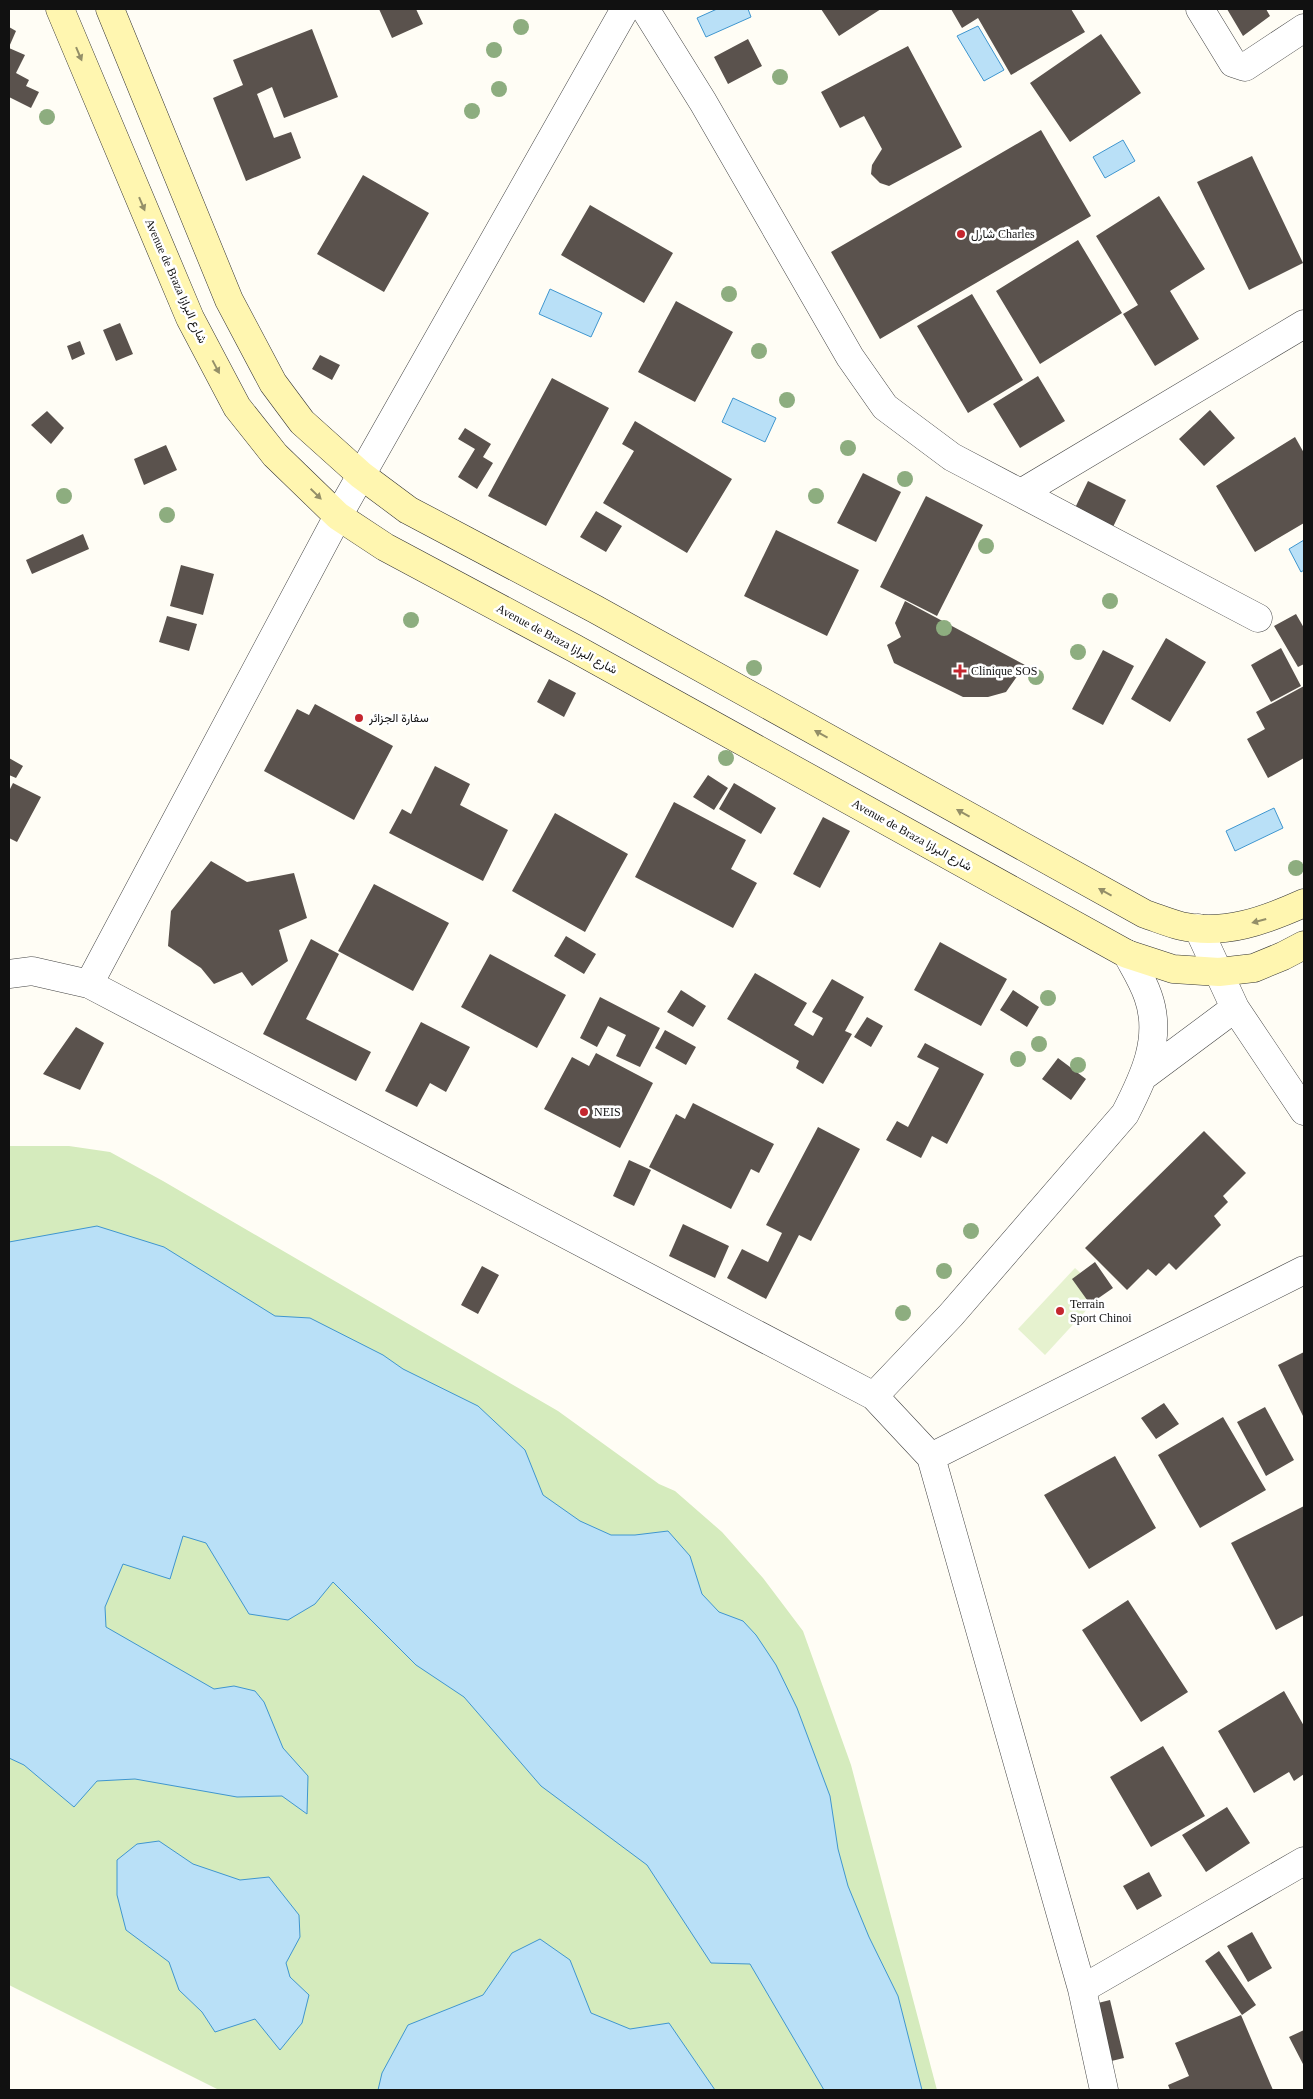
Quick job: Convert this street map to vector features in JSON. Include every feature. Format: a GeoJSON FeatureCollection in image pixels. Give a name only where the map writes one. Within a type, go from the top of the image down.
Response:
{"type":"FeatureCollection","features":[{"type":"Feature","properties":{"kind":"main road","name":"Avenue de Braza شارع البرازا"},"geometry":{"type":"LineString","coordinates":[[60,9],[190,318],[237,407],[275,455],[338,516],[385,547],[574,648],[1127,954],[1173,969],[1219,972],[1254,968],[1283,956],[1304,944]]}},
{"type":"Feature","properties":{"kind":"main road"},"geometry":{"type":"LineString","coordinates":[[110,9],[229,300],[273,383],[302,422],[361,475],[408,510],[595,609],[1145,914],[1182,926],[1198,928],[1240,926],[1268,919],[1304,903]]}},
{"type":"Feature","properties":{"kind":"street"},"geometry":{"type":"LineString","coordinates":[[89,984],[338,516],[625,9]]}},
{"type":"Feature","properties":{"kind":"street"},"geometry":{"type":"LineString","coordinates":[[645,9],[703,102],[850,357],[885,407],[952,457],[1258,618]]}},
{"type":"Feature","properties":{"kind":"street"},"geometry":{"type":"LineString","coordinates":[[1200,9],[1228,57],[1233,63],[1246,67],[1304,28]]}},
{"type":"Feature","properties":{"kind":"street"},"geometry":{"type":"LineString","coordinates":[[1020,493],[1303,326]]}},
{"type":"Feature","properties":{"kind":"street"},"geometry":{"type":"LineString","coordinates":[[1198,928],[1235,1008],[1304,1111]]}},
{"type":"Feature","properties":{"kind":"street"},"geometry":{"type":"LineString","coordinates":[[874,1396],[951,1315],[1125,1114],[1144,1075],[1155,1036],[1148,996],[1127,954]]}},
{"type":"Feature","properties":{"kind":"street"},"geometry":{"type":"LineString","coordinates":[[9,974],[32,971],[89,984],[874,1396],[931,1457],[1082,1989],[1104,2090]]}},
{"type":"Feature","properties":{"kind":"street"},"geometry":{"type":"LineString","coordinates":[[1144,1075],[1235,1008]]}},
{"type":"Feature","properties":{"kind":"street"},"geometry":{"type":"LineString","coordinates":[[931,1457],[1304,1270]]}},
{"type":"Feature","properties":{"kind":"street"},"geometry":{"type":"LineString","coordinates":[[1082,1989],[1304,1860]]}},
{"type":"Feature","properties":{"kind":"green space"},"geometry":{"type":"Polygon","coordinates":[[[9,1146],[69,1146],[110,1152],[558,1411],[659,1484],[675,1491],[722,1532],[763,1578],[803,1631],[851,1765],[937,2090],[219,2090],[9,1985],[9,1146]]]}},
{"type":"Feature","properties":{"kind":"green space","name":"Terrain Sport Chinoi"},"geometry":{"type":"Polygon","coordinates":[[[1075,1268],[1102,1293],[1045,1355],[1018,1329],[1075,1268]]]}},
{"type":"Feature","properties":{"kind":"water"},"geometry":{"type":"Polygon","coordinates":[[[717,9],[748,9],[751,17],[706,37],[697,18],[717,9]]]}},
{"type":"Feature","properties":{"kind":"water"},"geometry":{"type":"Polygon","coordinates":[[[978,26],[1004,70],[984,81],[957,36],[978,26]]]}},
{"type":"Feature","properties":{"kind":"water"},"geometry":{"type":"Polygon","coordinates":[[[1123,140],[1135,161],[1105,178],[1093,157],[1123,140]]]}},
{"type":"Feature","properties":{"kind":"water"},"geometry":{"type":"Polygon","coordinates":[[[550,289],[602,313],[591,337],[539,314],[550,289]]]}},
{"type":"Feature","properties":{"kind":"water"},"geometry":{"type":"Polygon","coordinates":[[[733,398],[776,418],[765,442],[722,422],[733,398]]]}},
{"type":"Feature","properties":{"kind":"water"},"geometry":{"type":"Polygon","coordinates":[[[1304,540],[1304,570],[1301,572],[1289,549],[1304,540]]]}},
{"type":"Feature","properties":{"kind":"water"},"geometry":{"type":"Polygon","coordinates":[[[1274,808],[1283,828],[1235,851],[1226,831],[1274,808]]]}},
{"type":"Feature","properties":{"kind":"water"},"geometry":{"type":"Polygon","coordinates":[[[97,1226],[164,1247],[275,1316],[310,1318],[383,1355],[403,1369],[478,1406],[525,1450],[543,1495],[580,1521],[611,1535],[635,1535],[668,1531],[690,1556],[702,1594],[719,1612],[743,1621],[756,1635],[776,1665],[797,1708],[830,1796],[838,1849],[848,1886],[869,1937],[898,1996],[922,2090],[824,2090],[750,1964],[711,1963],[647,1865],[541,1786],[464,1697],[416,1665],[333,1582],[315,1604],[288,1620],[249,1614],[206,1543],[183,1536],[170,1579],[123,1564],[105,1607],[106,1627],[214,1689],[234,1686],[255,1691],[264,1702],[283,1748],[308,1776],[307,1814],[282,1796],[237,1797],[135,1779],[97,1781],[74,1807],[24,1765],[9,1758],[9,1242],[97,1226]]]}},
{"type":"Feature","properties":{"kind":"water"},"geometry":{"type":"Polygon","coordinates":[[[159,1841],[193,1864],[240,1880],[269,1877],[299,1915],[300,1937],[286,1963],[290,1977],[309,1995],[302,2023],[280,2050],[255,2019],[215,2032],[202,2012],[179,1990],[169,1962],[126,1930],[117,1895],[117,1860],[137,1844],[159,1841]]]}},
{"type":"Feature","properties":{"kind":"water"},"geometry":{"type":"Polygon","coordinates":[[[540,1939],[570,1960],[591,2013],[630,2029],[669,2023],[715,2090],[378,2090],[382,2073],[408,2025],[483,1995],[512,1953],[540,1939]]]}},
{"type":"Feature","properties":{"kind":"building"},"geometry":{"type":"Polygon","coordinates":[[[379,9],[416,9],[423,24],[392,38],[379,9]]]}},
{"type":"Feature","properties":{"kind":"building"},"geometry":{"type":"Polygon","coordinates":[[[821,9],[881,9],[839,36],[821,9]]]}},
{"type":"Feature","properties":{"kind":"building"},"geometry":{"type":"Polygon","coordinates":[[[951,9],[1071,9],[1085,32],[1011,75],[978,18],[962,28],[951,9]]]}},
{"type":"Feature","properties":{"kind":"building"},"geometry":{"type":"Polygon","coordinates":[[[1227,9],[1266,9],[1270,16],[1243,36],[1227,9]]]}},
{"type":"Feature","properties":{"kind":"building"},"geometry":{"type":"Polygon","coordinates":[[[9,27],[16,31],[9,47],[9,27]]]}},
{"type":"Feature","properties":{"kind":"building"},"geometry":{"type":"Polygon","coordinates":[[[312,29],[338,97],[284,118],[272,87],[257,94],[274,138],[291,132],[301,158],[246,181],[213,98],[243,85],[233,60],[312,29]]]}},
{"type":"Feature","properties":{"kind":"building"},"geometry":{"type":"Polygon","coordinates":[[[1101,34],[1141,93],[1070,142],[1030,83],[1101,34]]]}},
{"type":"Feature","properties":{"kind":"building"},"geometry":{"type":"Polygon","coordinates":[[[748,39],[762,66],[728,84],[714,57],[748,39]]]}},
{"type":"Feature","properties":{"kind":"building"},"geometry":{"type":"Polygon","coordinates":[[[908,46],[962,147],[889,186],[880,183],[871,174],[872,165],[882,149],[864,116],[840,128],[821,92],[908,46]]]}},
{"type":"Feature","properties":{"kind":"building"},"geometry":{"type":"Polygon","coordinates":[[[9,48],[25,55],[16,73],[29,80],[26,86],[39,92],[31,108],[9,97],[9,48]]]}},
{"type":"Feature","properties":{"kind":"building","name":"شارل Charles"},"geometry":{"type":"Polygon","coordinates":[[[1041,130],[1091,216],[880,339],[831,252],[1041,130]]]}},
{"type":"Feature","properties":{"kind":"building"},"geometry":{"type":"Polygon","coordinates":[[[1252,156],[1303,263],[1249,290],[1197,182],[1252,156]]]}},
{"type":"Feature","properties":{"kind":"building"},"geometry":{"type":"Polygon","coordinates":[[[363,175],[429,213],[384,292],[317,254],[363,175]]]}},
{"type":"Feature","properties":{"kind":"building"},"geometry":{"type":"Polygon","coordinates":[[[1159,196],[1205,269],[1170,291],[1199,339],[1155,366],[1123,314],[1138,305],[1096,236],[1159,196]]]}},
{"type":"Feature","properties":{"kind":"building"},"geometry":{"type":"Polygon","coordinates":[[[590,205],[673,253],[644,303],[561,255],[590,205]]]}},
{"type":"Feature","properties":{"kind":"building"},"geometry":{"type":"Polygon","coordinates":[[[1078,240],[1122,313],[1040,364],[996,291],[1078,240]]]}},
{"type":"Feature","properties":{"kind":"building"},"geometry":{"type":"Polygon","coordinates":[[[972,294],[1023,380],[968,413],[917,326],[972,294]]]}},
{"type":"Feature","properties":{"kind":"building"},"geometry":{"type":"Polygon","coordinates":[[[676,301],[733,332],[695,402],[638,372],[676,301]]]}},
{"type":"Feature","properties":{"kind":"building"},"geometry":{"type":"Polygon","coordinates":[[[120,323],[133,354],[116,361],[103,330],[120,323]]]}},
{"type":"Feature","properties":{"kind":"building"},"geometry":{"type":"Polygon","coordinates":[[[80,341],[85,354],[72,360],[67,346],[80,341]]]}},
{"type":"Feature","properties":{"kind":"building"},"geometry":{"type":"Polygon","coordinates":[[[320,355],[340,365],[332,380],[312,369],[320,355]]]}},
{"type":"Feature","properties":{"kind":"building"},"geometry":{"type":"Polygon","coordinates":[[[1038,376],[1065,421],[1020,448],[993,404],[1038,376]]]}},
{"type":"Feature","properties":{"kind":"building"},"geometry":{"type":"Polygon","coordinates":[[[552,378],[609,408],[546,526],[488,496],[552,378]]]}},
{"type":"Feature","properties":{"kind":"building"},"geometry":{"type":"Polygon","coordinates":[[[1210,410],[1235,438],[1204,466],[1179,439],[1210,410]]]}},
{"type":"Feature","properties":{"kind":"building"},"geometry":{"type":"Polygon","coordinates":[[[47,411],[64,428],[51,444],[31,425],[47,411]]]}},
{"type":"Feature","properties":{"kind":"building"},"geometry":{"type":"Polygon","coordinates":[[[635,421],[732,479],[687,553],[603,503],[634,451],[622,444],[635,421]]]}},
{"type":"Feature","properties":{"kind":"building"},"geometry":{"type":"Polygon","coordinates":[[[465,428],[491,444],[483,457],[493,463],[477,489],[458,477],[475,449],[458,439],[465,428]]]}},
{"type":"Feature","properties":{"kind":"building"},"geometry":{"type":"Polygon","coordinates":[[[1295,437],[1304,453],[1304,523],[1255,552],[1216,486],[1295,437]]]}},
{"type":"Feature","properties":{"kind":"building"},"geometry":{"type":"Polygon","coordinates":[[[166,445],[177,470],[144,485],[134,459],[166,445]]]}},
{"type":"Feature","properties":{"kind":"building"},"geometry":{"type":"Polygon","coordinates":[[[863,473],[901,492],[876,542],[837,523],[863,473]]]}},
{"type":"Feature","properties":{"kind":"building"},"geometry":{"type":"Polygon","coordinates":[[[1088,481],[1126,500],[1113,527],[1075,508],[1088,481]]]}},
{"type":"Feature","properties":{"kind":"building"},"geometry":{"type":"Polygon","coordinates":[[[926,496],[983,525],[937,616],[880,587],[926,496]]]}},
{"type":"Feature","properties":{"kind":"building"},"geometry":{"type":"Polygon","coordinates":[[[596,511],[622,526],[606,552],[580,537],[596,511]]]}},
{"type":"Feature","properties":{"kind":"building"},"geometry":{"type":"Polygon","coordinates":[[[776,530],[859,570],[827,636],[744,596],[776,530]]]}},
{"type":"Feature","properties":{"kind":"building"},"geometry":{"type":"Polygon","coordinates":[[[83,534],[89,549],[32,574],[26,560],[83,534]]]}},
{"type":"Feature","properties":{"kind":"building"},"geometry":{"type":"Polygon","coordinates":[[[181,565],[214,574],[203,615],[170,606],[181,565]]]}},
{"type":"Feature","properties":{"kind":"building"},"geometry":{"type":"Polygon","coordinates":[[[905,601],[1025,665],[1006,692],[988,697],[963,697],[894,663],[887,645],[901,637],[895,623],[905,601]]]}},
{"type":"Feature","properties":{"kind":"building"},"geometry":{"type":"Polygon","coordinates":[[[1296,614],[1304,628],[1304,664],[1298,667],[1274,626],[1296,614]]]}},
{"type":"Feature","properties":{"kind":"building"},"geometry":{"type":"Polygon","coordinates":[[[167,616],[197,624],[189,651],[159,642],[167,616]]]}},
{"type":"Feature","properties":{"kind":"building"},"geometry":{"type":"Polygon","coordinates":[[[1166,638],[1206,662],[1170,722],[1131,699],[1166,638]]]}},
{"type":"Feature","properties":{"kind":"building"},"geometry":{"type":"Polygon","coordinates":[[[1281,648],[1301,686],[1271,702],[1251,665],[1281,648]]]}},
{"type":"Feature","properties":{"kind":"building"},"geometry":{"type":"Polygon","coordinates":[[[1103,650],[1134,666],[1103,725],[1072,709],[1103,650]]]}},
{"type":"Feature","properties":{"kind":"building"},"geometry":{"type":"Polygon","coordinates":[[[549,679],[576,693],[564,717],[537,702],[549,679]]]}},
{"type":"Feature","properties":{"kind":"building"},"geometry":{"type":"Polygon","coordinates":[[[1304,686],[1304,758],[1268,778],[1247,739],[1265,729],[1256,712],[1304,686]]]}},
{"type":"Feature","properties":{"kind":"building"},"geometry":{"type":"Polygon","coordinates":[[[315,704],[393,746],[354,820],[264,771],[297,709],[309,715],[315,704]]]}},
{"type":"Feature","properties":{"kind":"building"},"geometry":{"type":"Polygon","coordinates":[[[9,758],[23,766],[16,778],[9,775],[9,758]]]}},
{"type":"Feature","properties":{"kind":"building"},"geometry":{"type":"Polygon","coordinates":[[[435,766],[470,784],[460,805],[508,830],[483,881],[389,833],[402,809],[411,814],[435,766]]]}},
{"type":"Feature","properties":{"kind":"building"},"geometry":{"type":"Polygon","coordinates":[[[708,775],[728,788],[714,810],[693,797],[708,775]]]}},
{"type":"Feature","properties":{"kind":"building"},"geometry":{"type":"Polygon","coordinates":[[[13,783],[41,797],[17,842],[9,838],[9,791],[13,783]]]}},
{"type":"Feature","properties":{"kind":"building"},"geometry":{"type":"Polygon","coordinates":[[[734,783],[776,808],[761,834],[719,809],[734,783]]]}},
{"type":"Feature","properties":{"kind":"building"},"geometry":{"type":"Polygon","coordinates":[[[674,802],[746,840],[731,869],[757,883],[733,928],[635,877],[674,802]]]}},
{"type":"Feature","properties":{"kind":"building"},"geometry":{"type":"Polygon","coordinates":[[[555,813],[628,854],[585,932],[512,891],[555,813]]]}},
{"type":"Feature","properties":{"kind":"building"},"geometry":{"type":"Polygon","coordinates":[[[823,817],[850,831],[820,888],[793,874],[823,817]]]}},
{"type":"Feature","properties":{"kind":"building"},"geometry":{"type":"Polygon","coordinates":[[[211,861],[247,882],[294,873],[307,918],[279,930],[288,961],[252,986],[242,972],[214,984],[201,968],[168,946],[171,911],[211,861]]]}},
{"type":"Feature","properties":{"kind":"building"},"geometry":{"type":"Polygon","coordinates":[[[374,884],[449,923],[413,991],[338,951],[374,884]]]}},
{"type":"Feature","properties":{"kind":"building"},"geometry":{"type":"Polygon","coordinates":[[[566,936],[596,954],[584,974],[554,956],[566,936]]]}},
{"type":"Feature","properties":{"kind":"building"},"geometry":{"type":"Polygon","coordinates":[[[311,939],[339,954],[306,1019],[371,1052],[356,1081],[263,1034],[311,939]]]}},
{"type":"Feature","properties":{"kind":"building"},"geometry":{"type":"Polygon","coordinates":[[[940,942],[1007,979],[981,1026],[914,990],[940,942]]]}},
{"type":"Feature","properties":{"kind":"building"},"geometry":{"type":"Polygon","coordinates":[[[490,954],[566,995],[537,1048],[461,1007],[490,954]]]}},
{"type":"Feature","properties":{"kind":"building"},"geometry":{"type":"Polygon","coordinates":[[[755,973],[807,1003],[794,1025],[813,1036],[823,1018],[812,1012],[832,979],[864,997],[845,1031],[852,1034],[823,1084],[796,1068],[799,1061],[727,1019],[755,973]]]}},
{"type":"Feature","properties":{"kind":"building"},"geometry":{"type":"Polygon","coordinates":[[[681,990],[706,1006],[693,1027],[667,1012],[681,990]]]}},
{"type":"Feature","properties":{"kind":"building"},"geometry":{"type":"Polygon","coordinates":[[[1013,990],[1039,1007],[1027,1027],[1000,1010],[1013,990]]]}},
{"type":"Feature","properties":{"kind":"building"},"geometry":{"type":"Polygon","coordinates":[[[600,997],[660,1028],[640,1067],[616,1056],[626,1035],[608,1026],[597,1047],[580,1038],[600,997]]]}},
{"type":"Feature","properties":{"kind":"building"},"geometry":{"type":"Polygon","coordinates":[[[867,1017],[883,1026],[871,1047],[854,1037],[867,1017]]]}},
{"type":"Feature","properties":{"kind":"building"},"geometry":{"type":"Polygon","coordinates":[[[421,1022],[470,1047],[446,1092],[430,1083],[417,1107],[385,1091],[421,1022]]]}},
{"type":"Feature","properties":{"kind":"building"},"geometry":{"type":"Polygon","coordinates":[[[76,1027],[104,1043],[80,1090],[43,1074],[76,1027]]]}},
{"type":"Feature","properties":{"kind":"building"},"geometry":{"type":"Polygon","coordinates":[[[665,1030],[696,1047],[686,1065],[655,1048],[665,1030]]]}},
{"type":"Feature","properties":{"kind":"building"},"geometry":{"type":"Polygon","coordinates":[[[925,1043],[984,1074],[947,1144],[932,1136],[921,1158],[886,1140],[897,1121],[908,1127],[939,1068],[917,1057],[925,1043]]]}},
{"type":"Feature","properties":{"kind":"building"},"geometry":{"type":"Polygon","coordinates":[[[596,1053],[653,1083],[620,1148],[544,1109],[572,1057],[589,1066],[596,1053]]]}},
{"type":"Feature","properties":{"kind":"building"},"geometry":{"type":"Polygon","coordinates":[[[1058,1058],[1086,1079],[1071,1100],[1042,1079],[1058,1058]]]}},
{"type":"Feature","properties":{"kind":"building"},"geometry":{"type":"Polygon","coordinates":[[[693,1103],[774,1144],[759,1173],[751,1169],[731,1209],[649,1167],[676,1114],[685,1119],[693,1103]]]}},
{"type":"Feature","properties":{"kind":"building"},"geometry":{"type":"Polygon","coordinates":[[[818,1127],[860,1149],[811,1241],[799,1235],[766,1299],[727,1278],[742,1249],[768,1262],[782,1233],[766,1225],[818,1127]]]}},
{"type":"Feature","properties":{"kind":"building"},"geometry":{"type":"Polygon","coordinates":[[[1204,1131],[1246,1173],[1223,1196],[1228,1202],[1214,1216],[1221,1225],[1176,1270],[1169,1263],[1156,1276],[1148,1269],[1127,1290],[1085,1248],[1204,1131]]]}},
{"type":"Feature","properties":{"kind":"building"},"geometry":{"type":"Polygon","coordinates":[[[629,1160],[651,1170],[634,1206],[613,1196],[629,1160]]]}},
{"type":"Feature","properties":{"kind":"building"},"geometry":{"type":"Polygon","coordinates":[[[683,1224],[729,1246],[715,1278],[669,1256],[683,1224]]]}},
{"type":"Feature","properties":{"kind":"building"},"geometry":{"type":"Polygon","coordinates":[[[1095,1262],[1113,1288],[1090,1304],[1072,1279],[1095,1262]]]}},
{"type":"Feature","properties":{"kind":"building"},"geometry":{"type":"Polygon","coordinates":[[[482,1266],[499,1275],[478,1314],[461,1305],[482,1266]]]}},
{"type":"Feature","properties":{"kind":"building"},"geometry":{"type":"Polygon","coordinates":[[[1304,1352],[1304,1418],[1278,1365],[1304,1352]]]}},
{"type":"Feature","properties":{"kind":"building"},"geometry":{"type":"Polygon","coordinates":[[[1164,1403],[1179,1424],[1156,1439],[1141,1418],[1164,1403]]]}},
{"type":"Feature","properties":{"kind":"building"},"geometry":{"type":"Polygon","coordinates":[[[1265,1407],[1294,1460],[1266,1476],[1237,1422],[1265,1407]]]}},
{"type":"Feature","properties":{"kind":"building"},"geometry":{"type":"Polygon","coordinates":[[[1223,1417],[1266,1490],[1200,1528],[1158,1455],[1223,1417]]]}},
{"type":"Feature","properties":{"kind":"building"},"geometry":{"type":"Polygon","coordinates":[[[1115,1456],[1156,1528],[1089,1569],[1044,1495],[1115,1456]]]}},
{"type":"Feature","properties":{"kind":"building"},"geometry":{"type":"Polygon","coordinates":[[[1304,1506],[1304,1615],[1276,1630],[1231,1543],[1304,1506]]]}},
{"type":"Feature","properties":{"kind":"building"},"geometry":{"type":"Polygon","coordinates":[[[1128,1600],[1188,1692],[1141,1722],[1082,1630],[1128,1600]]]}},
{"type":"Feature","properties":{"kind":"building"},"geometry":{"type":"Polygon","coordinates":[[[1284,1691],[1304,1726],[1304,1774],[1294,1781],[1289,1772],[1254,1793],[1218,1731],[1284,1691]]]}},
{"type":"Feature","properties":{"kind":"building"},"geometry":{"type":"Polygon","coordinates":[[[1163,1746],[1205,1816],[1151,1847],[1110,1777],[1163,1746]]]}},
{"type":"Feature","properties":{"kind":"building"},"geometry":{"type":"Polygon","coordinates":[[[1227,1807],[1250,1843],[1206,1872],[1182,1835],[1227,1807]]]}},
{"type":"Feature","properties":{"kind":"building"},"geometry":{"type":"Polygon","coordinates":[[[1149,1872],[1162,1896],[1137,1910],[1123,1886],[1149,1872]]]}},
{"type":"Feature","properties":{"kind":"building"},"geometry":{"type":"Polygon","coordinates":[[[1252,1932],[1272,1968],[1248,1982],[1227,1946],[1252,1932]]]}},
{"type":"Feature","properties":{"kind":"building"},"geometry":{"type":"Polygon","coordinates":[[[1219,1951],[1256,2005],[1242,2015],[1205,1961],[1219,1951]]]}},
{"type":"Feature","properties":{"kind":"building"},"geometry":{"type":"Polygon","coordinates":[[[1110,2000],[1124,2058],[1103,2063],[1090,2005],[1110,2000]]]}},
{"type":"Feature","properties":{"kind":"building"},"geometry":{"type":"Polygon","coordinates":[[[1241,2015],[1273,2090],[1170,2090],[1168,2085],[1189,2076],[1175,2043],[1241,2015]]]}},
{"type":"Feature","properties":{"kind":"building"},"geometry":{"type":"Polygon","coordinates":[[[1304,2030],[1304,2066],[1289,2037],[1304,2030]]]}},
{"type":"Feature","properties":{"kind":"place","name":"شارل Charles"},"geometry":{"type":"Point","coordinates":[961,234]}},
{"type":"Feature","properties":{"kind":"place","name":"Clinique SOS"},"geometry":{"type":"Point","coordinates":[960,671]}},
{"type":"Feature","properties":{"kind":"place","name":"سفارة الجزائر"},"geometry":{"type":"Point","coordinates":[359,718]}},
{"type":"Feature","properties":{"kind":"place","name":"NEIS"},"geometry":{"type":"Point","coordinates":[584,1112]}},
{"type":"Feature","properties":{"kind":"place","name":"Terrain Sport Chinoi"},"geometry":{"type":"Point","coordinates":[1060,1311]}}]}
